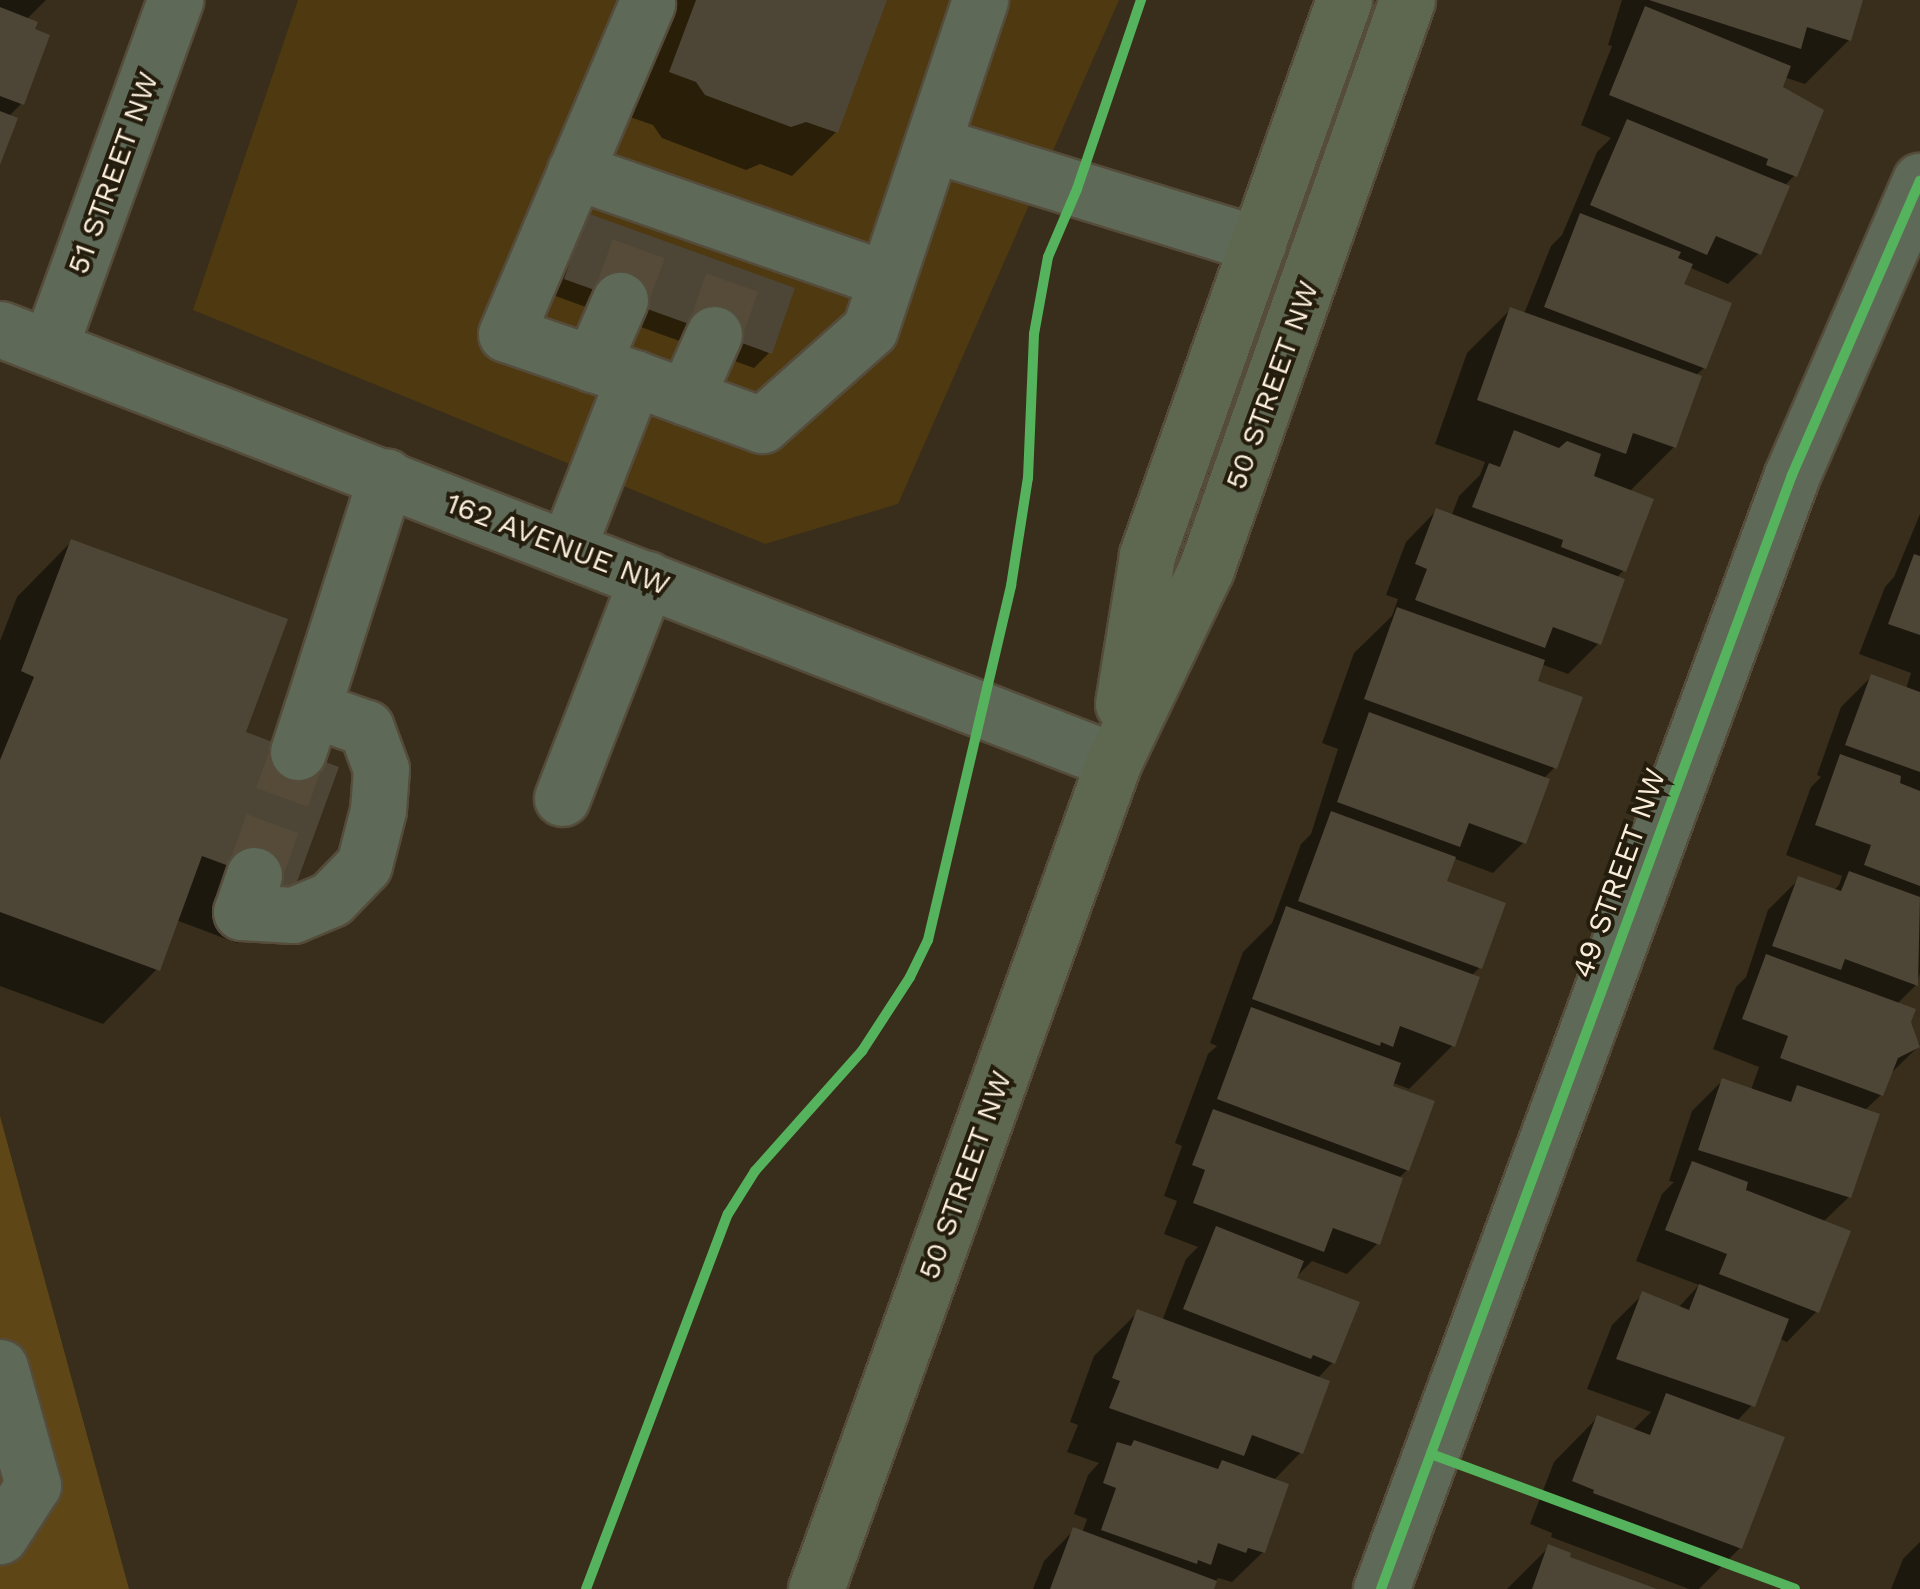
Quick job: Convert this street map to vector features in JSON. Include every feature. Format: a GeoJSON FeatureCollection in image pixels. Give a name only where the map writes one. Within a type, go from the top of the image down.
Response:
{"type":"FeatureCollection","features":[{"type":"Feature","properties":{"kind":"main road","name":"50 STREET NW"},"geometry":{"type":"LineString","coordinates":[[1114,761],[1147,555],[1344,0]]}},
{"type":"Feature","properties":{"kind":"main road","name":"50 STREET NW"},"geometry":{"type":"LineString","coordinates":[[816,1589],[1114,761],[1206,570],[1408,0]]}},
{"type":"Feature","properties":{"kind":"street","name":"51 STREET NW"},"geometry":{"type":"LineString","coordinates":[[25,338],[176,0]]}},
{"type":"Feature","properties":{"kind":"street"},"geometry":{"type":"LineString","coordinates":[[647,2],[506,334],[762,425],[870,328],[980,0]]}},
{"type":"Feature","properties":{"kind":"street"},"geometry":{"type":"LineString","coordinates":[[932,144],[1258,244]]}},
{"type":"Feature","properties":{"kind":"street"},"geometry":{"type":"LineString","coordinates":[[575,171],[650,217],[744,250],[886,278]]}},
{"type":"Feature","properties":{"kind":"street","name":"49 STREET NW"},"geometry":{"type":"LineString","coordinates":[[1381,1589],[1792,475],[1920,181]]}},
{"type":"Feature","properties":{"kind":"street"},"geometry":{"type":"LineString","coordinates":[[567,548],[613,371],[620,300]]}},
{"type":"Feature","properties":{"kind":"street"},"geometry":{"type":"LineString","coordinates":[[686,397],[714,334]]}},
{"type":"Feature","properties":{"kind":"street","name":"162 AVENUE NW"},"geometry":{"type":"LineString","coordinates":[[25,338],[1114,761]]}},
{"type":"Feature","properties":{"kind":"street"},"geometry":{"type":"LineString","coordinates":[[254,875],[242,912],[293,915],[331,899],[364,865],[378,810],[381,769],[366,728],[305,730],[386,476]]}},
{"type":"Feature","properties":{"kind":"street"},"geometry":{"type":"LineString","coordinates":[[562,798],[647,580]]}},
{"type":"Feature","properties":{"kind":"street"},"geometry":{"type":"LineString","coordinates":[[0,1368],[34,1484],[0,1536]]}},
{"type":"Feature","properties":{"kind":"shaded area"},"geometry":{"type":"Polygon","coordinates":[[[298,0],[1119,0],[898,504],[765,544],[193,310],[298,0]]]}},
{"type":"Feature","properties":{"kind":"shaded area"},"geometry":{"type":"Polygon","coordinates":[[[0,1116],[129,1589],[0,1589],[0,1116]]]}},
{"type":"Feature","properties":{"kind":"building"},"geometry":{"type":"Polygon","coordinates":[[[696,0],[887,0],[838,133],[806,122],[791,127],[705,95],[696,82],[669,72],[696,0]]]}},
{"type":"Feature","properties":{"kind":"building"},"geometry":{"type":"Polygon","coordinates":[[[1649,0],[1863,0],[1851,41],[1807,27],[1801,49],[1649,0]]]}},
{"type":"Feature","properties":{"kind":"building"},"geometry":{"type":"Polygon","coordinates":[[[1645,6],[1791,66],[1783,87],[1824,110],[1797,177],[1766,165],[1768,159],[1609,95],[1645,6]]]}},
{"type":"Feature","properties":{"kind":"building"},"geometry":{"type":"Polygon","coordinates":[[[0,7],[38,22],[35,29],[50,35],[24,105],[0,96],[0,7]]]}},
{"type":"Feature","properties":{"kind":"building"},"geometry":{"type":"Polygon","coordinates":[[[0,111],[18,118],[0,165],[0,111]]]}},
{"type":"Feature","properties":{"kind":"building"},"geometry":{"type":"Polygon","coordinates":[[[1627,119],[1790,186],[1761,255],[1716,236],[1707,255],[1590,205],[1627,119]]]}},
{"type":"Feature","properties":{"kind":"building"},"geometry":{"type":"Polygon","coordinates":[[[587,213],[795,288],[772,354],[564,279],[587,213]]]}},
{"type":"Feature","properties":{"kind":"building"},"geometry":{"type":"Polygon","coordinates":[[[1580,213],[1681,252],[1678,258],[1693,264],[1684,284],[1732,303],[1706,369],[1544,307],[1580,213]]]}},
{"type":"Feature","properties":{"kind":"building"},"geometry":{"type":"Polygon","coordinates":[[[1510,307],[1702,376],[1676,448],[1633,433],[1626,454],[1477,400],[1510,307]]]}},
{"type":"Feature","properties":{"kind":"building"},"geometry":{"type":"Polygon","coordinates":[[[1514,430],[1559,448],[1567,441],[1601,454],[1594,476],[1654,499],[1626,572],[1561,547],[1563,540],[1472,507],[1489,463],[1500,467],[1514,430]]]}},
{"type":"Feature","properties":{"kind":"building"},"geometry":{"type":"Polygon","coordinates":[[[1436,508],[1625,579],[1601,645],[1553,627],[1545,648],[1415,600],[1427,569],[1415,564],[1436,508]]]}},
{"type":"Feature","properties":{"kind":"building"},"geometry":{"type":"Polygon","coordinates":[[[71,539],[288,619],[246,732],[339,767],[294,890],[202,856],[160,971],[0,912],[0,760],[34,677],[21,671],[71,539]]]}},
{"type":"Feature","properties":{"kind":"building"},"geometry":{"type":"Polygon","coordinates":[[[1914,554],[1920,556],[1920,635],[1888,624],[1914,554]]]}},
{"type":"Feature","properties":{"kind":"building"},"geometry":{"type":"Polygon","coordinates":[[[1397,607],[1545,660],[1538,681],[1583,697],[1557,769],[1364,699],[1397,607]]]}},
{"type":"Feature","properties":{"kind":"building"},"geometry":{"type":"Polygon","coordinates":[[[1871,674],[1920,692],[1920,772],[1845,745],[1871,674]]]}},
{"type":"Feature","properties":{"kind":"building"},"geometry":{"type":"Polygon","coordinates":[[[1369,712],[1550,779],[1526,844],[1469,823],[1460,847],[1337,802],[1369,712]]]}},
{"type":"Feature","properties":{"kind":"building"},"geometry":{"type":"Polygon","coordinates":[[[1840,754],[1901,776],[1900,783],[1920,791],[1920,886],[1864,865],[1871,845],[1815,825],[1840,754]]]}},
{"type":"Feature","properties":{"kind":"building"},"geometry":{"type":"Polygon","coordinates":[[[1331,811],[1456,857],[1447,881],[1506,903],[1482,969],[1298,901],[1331,811]]]}},
{"type":"Feature","properties":{"kind":"building"},"geometry":{"type":"Polygon","coordinates":[[[1849,871],[1920,897],[1918,986],[1845,959],[1841,970],[1772,946],[1798,876],[1841,891],[1849,871]]]}},
{"type":"Feature","properties":{"kind":"building"},"geometry":{"type":"Polygon","coordinates":[[[1286,906],[1480,977],[1455,1047],[1400,1026],[1393,1047],[1381,1042],[1380,1046],[1252,999],[1286,906]]]}},
{"type":"Feature","properties":{"kind":"building"},"geometry":{"type":"Polygon","coordinates":[[[1766,954],[1916,1009],[1911,1022],[1920,1047],[1898,1058],[1883,1096],[1780,1058],[1788,1036],[1742,1019],[1766,954]]]}},
{"type":"Feature","properties":{"kind":"building"},"geometry":{"type":"Polygon","coordinates":[[[1251,1007],[1401,1063],[1393,1086],[1435,1101],[1409,1171],[1217,1099],[1251,1007]]]}},
{"type":"Feature","properties":{"kind":"building"},"geometry":{"type":"Polygon","coordinates":[[[1722,1078],[1791,1102],[1797,1085],[1880,1114],[1851,1198],[1698,1150],[1722,1078]]]}},
{"type":"Feature","properties":{"kind":"building"},"geometry":{"type":"Polygon","coordinates":[[[1213,1109],[1403,1178],[1380,1245],[1333,1228],[1324,1252],[1193,1203],[1205,1170],[1192,1165],[1213,1109]]]}},
{"type":"Feature","properties":{"kind":"building"},"geometry":{"type":"Polygon","coordinates":[[[1692,1161],[1748,1182],[1746,1190],[1851,1231],[1819,1313],[1719,1274],[1727,1254],[1665,1230],[1692,1161]]]}},
{"type":"Feature","properties":{"kind":"building"},"geometry":{"type":"Polygon","coordinates":[[[1216,1226],[1304,1261],[1297,1278],[1360,1302],[1335,1364],[1313,1355],[1311,1359],[1183,1309],[1216,1226]]]}},
{"type":"Feature","properties":{"kind":"building"},"geometry":{"type":"Polygon","coordinates":[[[1699,1284],[1789,1319],[1755,1407],[1616,1359],[1642,1291],[1689,1310],[1699,1284]]]}},
{"type":"Feature","properties":{"kind":"building"},"geometry":{"type":"Polygon","coordinates":[[[1137,1309],[1330,1381],[1303,1454],[1252,1435],[1244,1456],[1109,1408],[1120,1381],[1112,1378],[1137,1309]]]}},
{"type":"Feature","properties":{"kind":"building"},"geometry":{"type":"Polygon","coordinates":[[[1666,1393],[1785,1437],[1742,1549],[1593,1493],[1594,1490],[1572,1481],[1597,1415],[1650,1435],[1666,1393]]]}},
{"type":"Feature","properties":{"kind":"building"},"geometry":{"type":"Polygon","coordinates":[[[1134,1440],[1218,1469],[1222,1460],[1289,1484],[1265,1553],[1248,1548],[1246,1553],[1218,1543],[1211,1565],[1198,1560],[1197,1564],[1101,1530],[1116,1488],[1103,1483],[1117,1442],[1131,1446],[1134,1440]]]}},
{"type":"Feature","properties":{"kind":"building"},"geometry":{"type":"Polygon","coordinates":[[[1073,1527],[1217,1581],[1214,1589],[1050,1589],[1073,1527]]]}},
{"type":"Feature","properties":{"kind":"building"},"geometry":{"type":"Polygon","coordinates":[[[1548,1544],[1571,1553],[1570,1557],[1657,1589],[1532,1589],[1548,1544]]]}},
{"type":"Feature","properties":{"kind":"tunnel"},"geometry":{"type":"LineString","coordinates":[[620,300],[644,234]]}},
{"type":"Feature","properties":{"kind":"tunnel"},"geometry":{"type":"LineString","coordinates":[[714,334],[737,268]]}},
{"type":"Feature","properties":{"kind":"tunnel"},"geometry":{"type":"LineString","coordinates":[[254,875],[298,752]]}},
{"type":"Feature","properties":{"kind":"cycle path"},"geometry":{"type":"LineString","coordinates":[[586,1589],[728,1214],[755,1171],[862,1051],[910,977],[928,940],[1011,586],[1028,478],[1034,334],[1048,257],[1077,189],[1141,0]]}},
{"type":"Feature","properties":{"kind":"cycle path"},"geometry":{"type":"LineString","coordinates":[[1381,1589],[1792,475],[1920,181]]}},
{"type":"Feature","properties":{"kind":"cycle path"},"geometry":{"type":"LineString","coordinates":[[1431,1454],[1795,1589]]}}]}
